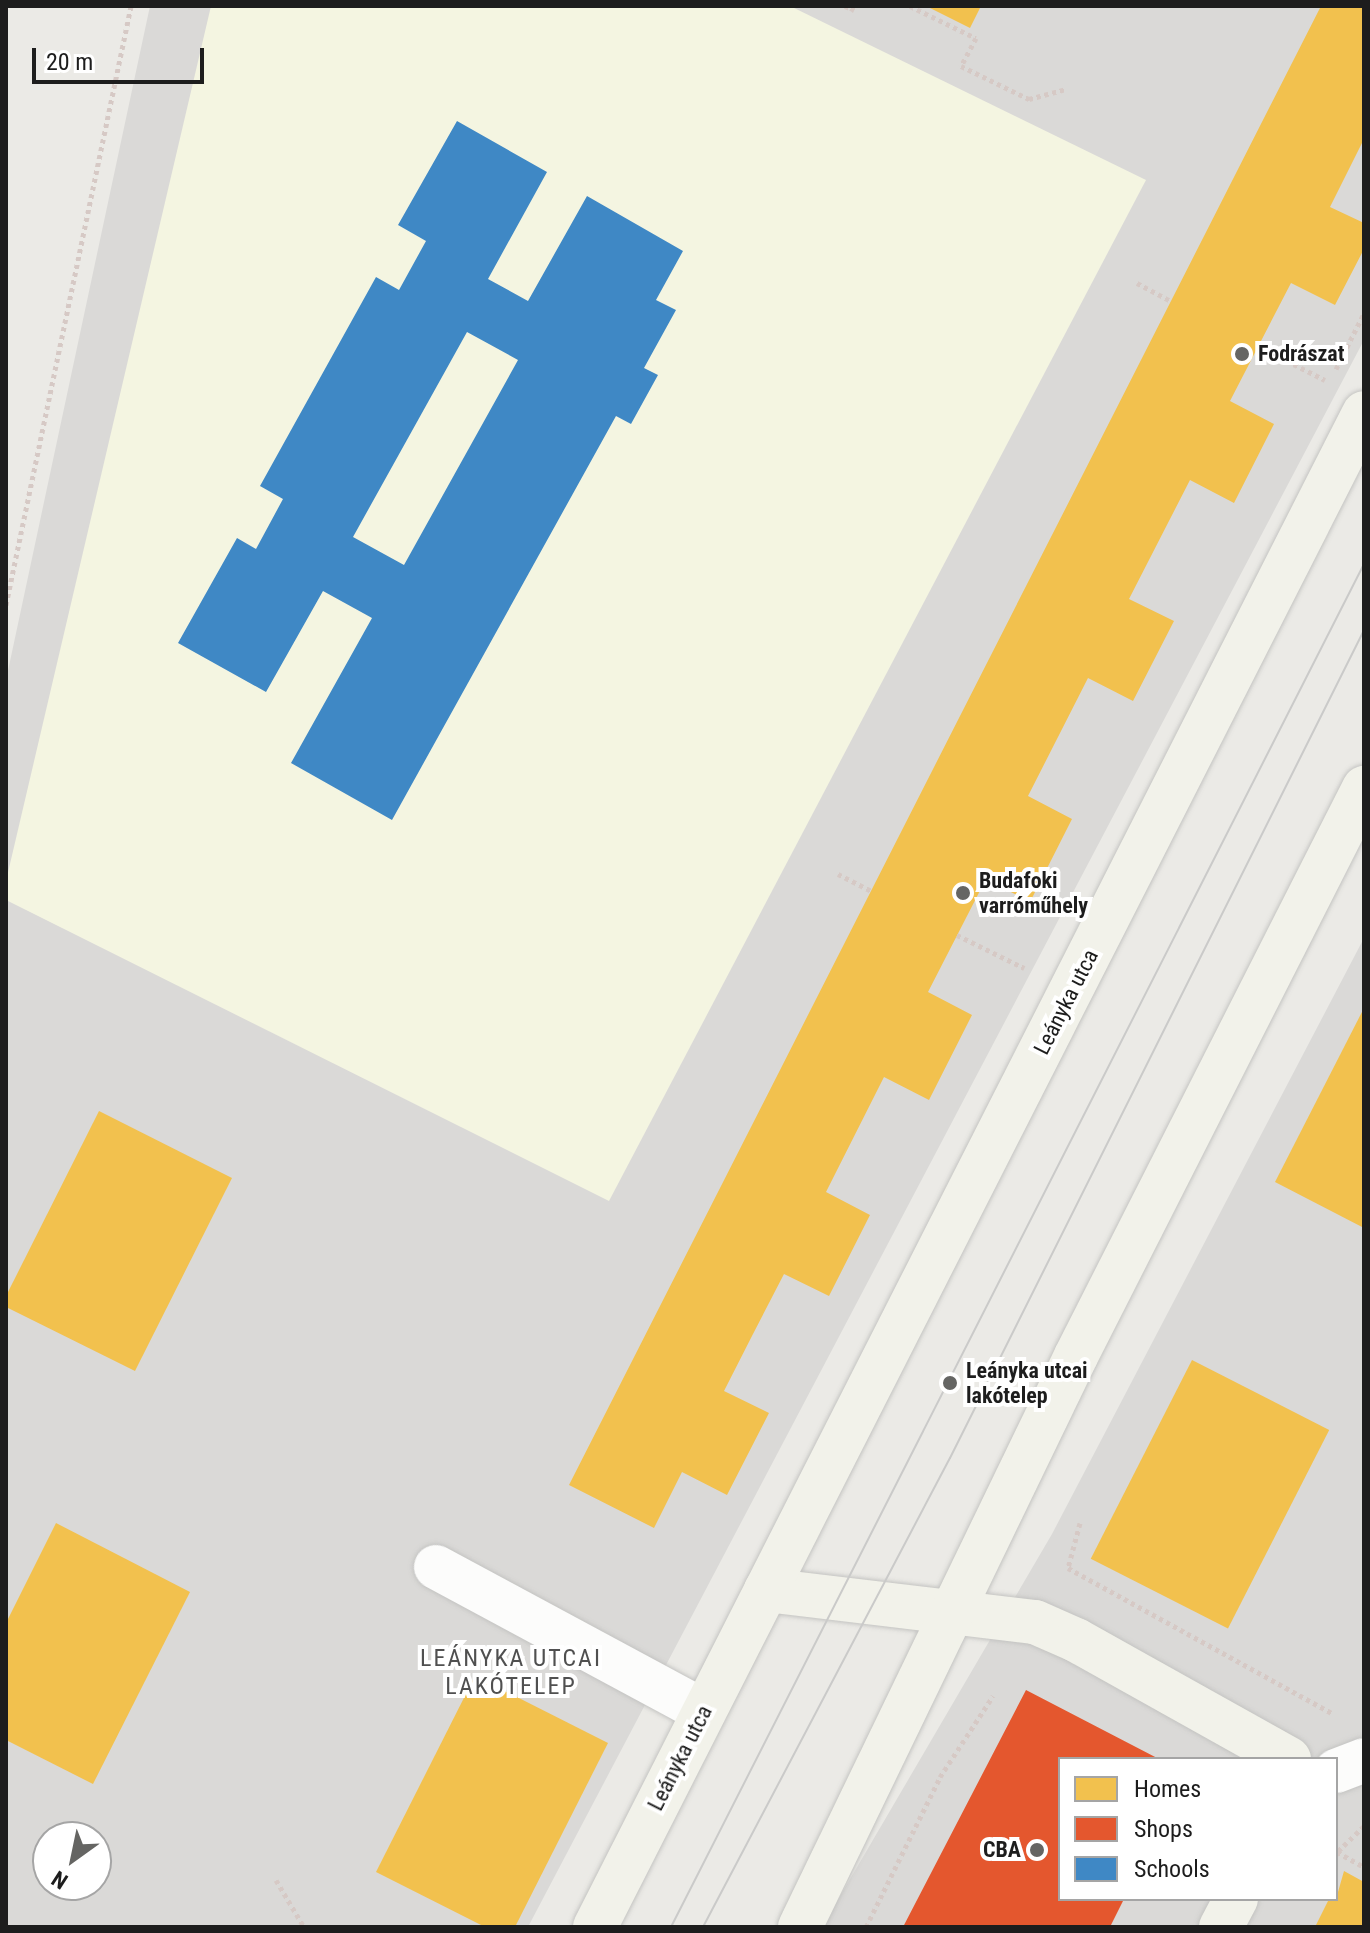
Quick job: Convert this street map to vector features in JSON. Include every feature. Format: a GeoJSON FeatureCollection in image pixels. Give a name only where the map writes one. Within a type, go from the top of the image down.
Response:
{"type":"FeatureCollection","features":[{"type":"Feature","properties":{"kind":"main road","name":"Leányka utca"},"geometry":{"type":"LineString","coordinates":[[595,1927],[1364,413]]}},
{"type":"Feature","properties":{"kind":"main road"},"geometry":{"type":"LineString","coordinates":[[800,1927],[952,1610],[1364,788]]}},
{"type":"Feature","properties":{"kind":"main road"},"geometry":{"type":"LineString","coordinates":[[766,1590],[1035,1622],[1076,1640],[1285,1757]]}},
{"type":"Feature","properties":{"kind":"main road"},"geometry":{"type":"LineString","coordinates":[[1221,1927],[1235,1901]]}},
{"type":"Feature","properties":{"kind":"street"},"geometry":{"type":"LineString","coordinates":[[436,1567],[703,1711]]}},
{"type":"Feature","properties":{"kind":"street"},"geometry":{"type":"LineString","coordinates":[[1338,1770],[1364,1760]]}},
{"type":"Feature","properties":{"kind":"path"},"geometry":{"type":"LineString","coordinates":[[6,605],[131,6]]}},
{"type":"Feature","properties":{"kind":"path"},"geometry":{"type":"LineString","coordinates":[[910,6],[976,38],[961,66],[1029,99],[1066,89]]}},
{"type":"Feature","properties":{"kind":"path"},"geometry":{"type":"LineString","coordinates":[[1137,283],[1171,301]]}},
{"type":"Feature","properties":{"kind":"path"},"geometry":{"type":"LineString","coordinates":[[1258,346],[1330,382]]}},
{"type":"Feature","properties":{"kind":"path"},"geometry":{"type":"LineString","coordinates":[[838,874],[871,891]]}},
{"type":"Feature","properties":{"kind":"path"},"geometry":{"type":"LineString","coordinates":[[957,935],[1032,972]]}},
{"type":"Feature","properties":{"kind":"path"},"geometry":{"type":"LineString","coordinates":[[1080,1523],[1068,1568],[1329,1714],[1345,1716]]}},
{"type":"Feature","properties":{"kind":"path"},"geometry":{"type":"LineString","coordinates":[[866,1927],[940,1777],[993,1696]]}},
{"type":"Feature","properties":{"kind":"path"},"geometry":{"type":"LineString","coordinates":[[1338,1851],[1364,1826]]}},
{"type":"Feature","properties":{"kind":"path"},"geometry":{"type":"LineString","coordinates":[[1338,1853],[1364,1867]]}},
{"type":"Feature","properties":{"kind":"path"},"geometry":{"type":"LineString","coordinates":[[276,1880],[304,1927]]}},
{"type":"Feature","properties":{"kind":"shaded area"},"geometry":{"type":"Polygon","coordinates":[[[150,6],[1364,6],[1364,340],[528,1927],[6,1927],[6,680],[150,6]]]}},
{"type":"Feature","properties":{"kind":"shaded area"},"geometry":{"type":"Polygon","coordinates":[[[211,6],[790,6],[1146,180],[609,1201],[6,900],[6,881],[211,6]]]}},
{"type":"Feature","properties":{"kind":"shaded area"},"geometry":{"type":"Polygon","coordinates":[[[1364,938],[1364,1927],[822,1927],[1052,1534],[1364,938]]]}},
{"type":"Feature","properties":{"kind":"building: Homes"},"geometry":{"type":"Polygon","coordinates":[[[926,6],[981,6],[970,28],[926,6]]]}},
{"type":"Feature","properties":{"kind":"building: Homes"},"geometry":{"type":"Polygon","coordinates":[[[1321,6],[1364,6],[1364,139],[1330,207],[1364,223],[1364,249],[1335,305],[1291,283],[1230,401],[1274,424],[1234,503],[1190,480],[1129,599],[1174,621],[1133,701],[1088,678],[1028,796],[1072,819],[1030,902],[986,879],[928,992],[972,1015],[929,1100],[884,1077],[826,1192],[870,1215],[829,1296],[784,1274],[724,1391],[769,1413],[727,1495],[682,1472],[654,1528],[569,1485],[1321,6]]]}},
{"type":"Feature","properties":{"kind":"building: Homes"},"geometry":{"type":"Polygon","coordinates":[[[1364,1008],[1364,1228],[1275,1182],[1364,1008]]]}},
{"type":"Feature","properties":{"kind":"building: Homes"},"geometry":{"type":"Polygon","coordinates":[[[99,1111],[232,1178],[135,1371],[6,1307],[6,1296],[99,1111]]]}},
{"type":"Feature","properties":{"kind":"building: Homes"},"geometry":{"type":"Polygon","coordinates":[[[1192,1360],[1329,1430],[1228,1629],[1091,1559],[1192,1360]]]}},
{"type":"Feature","properties":{"kind":"building: Homes"},"geometry":{"type":"Polygon","coordinates":[[[56,1523],[190,1592],[93,1784],[6,1740],[6,1623],[56,1523]]]}},
{"type":"Feature","properties":{"kind":"building: Homes"},"geometry":{"type":"Polygon","coordinates":[[[475,1676],[608,1743],[515,1927],[485,1927],[376,1872],[475,1676]]]}},
{"type":"Feature","properties":{"kind":"building: Homes"},"geometry":{"type":"Polygon","coordinates":[[[1344,1871],[1364,1882],[1364,1927],[1315,1927],[1328,1901],[1338,1901],[1344,1871]]]}},
{"type":"Feature","properties":{"kind":"building: Shops"},"geometry":{"type":"Polygon","coordinates":[[[1026,1690],[1155,1757],[1058,1757],[1058,1901],[1123,1901],[1110,1927],[903,1927],[1026,1690]]]}},
{"type":"Feature","properties":{"kind":"building: Schools"},"geometry":{"type":"Polygon","coordinates":[[[457,121],[547,172],[488,279],[528,301],[587,196],[683,251],[656,300],[676,310],[644,368],[658,375],[631,424],[616,416],[392,820],[291,763],[372,618],[323,591],[266,692],[178,643],[237,538],[256,549],[283,499],[260,486],[376,277],[399,290],[426,241],[398,225],[457,121]],[[467,332],[353,537],[404,565],[518,360],[467,332]]]}},
{"type":"Feature","properties":{"kind":"tram line"},"geometry":{"type":"LineString","coordinates":[[671,1927],[1364,564]]}},
{"type":"Feature","properties":{"kind":"tram line"},"geometry":{"type":"LineString","coordinates":[[703,1927],[950,1458],[1364,630]]}},
{"type":"Feature","properties":{"kind":"place","name":"Fodrászat"},"geometry":{"type":"Point","coordinates":[1242,354]}},
{"type":"Feature","properties":{"kind":"place","name":"Budafoki varróműhely"},"geometry":{"type":"Point","coordinates":[963,893]}},
{"type":"Feature","properties":{"kind":"place","name":"Leányka utcai lakótelep"},"geometry":{"type":"Point","coordinates":[950,1383]}},
{"type":"Feature","properties":{"kind":"place","name":"CBA"},"geometry":{"type":"Point","coordinates":[1037,1850]}},
{"type":"Feature","properties":{"kind":"district","name":"LEÁNYKA UTCAI LAKÓTELEP"},"geometry":{"type":"Point","coordinates":[511,1673]}}]}
